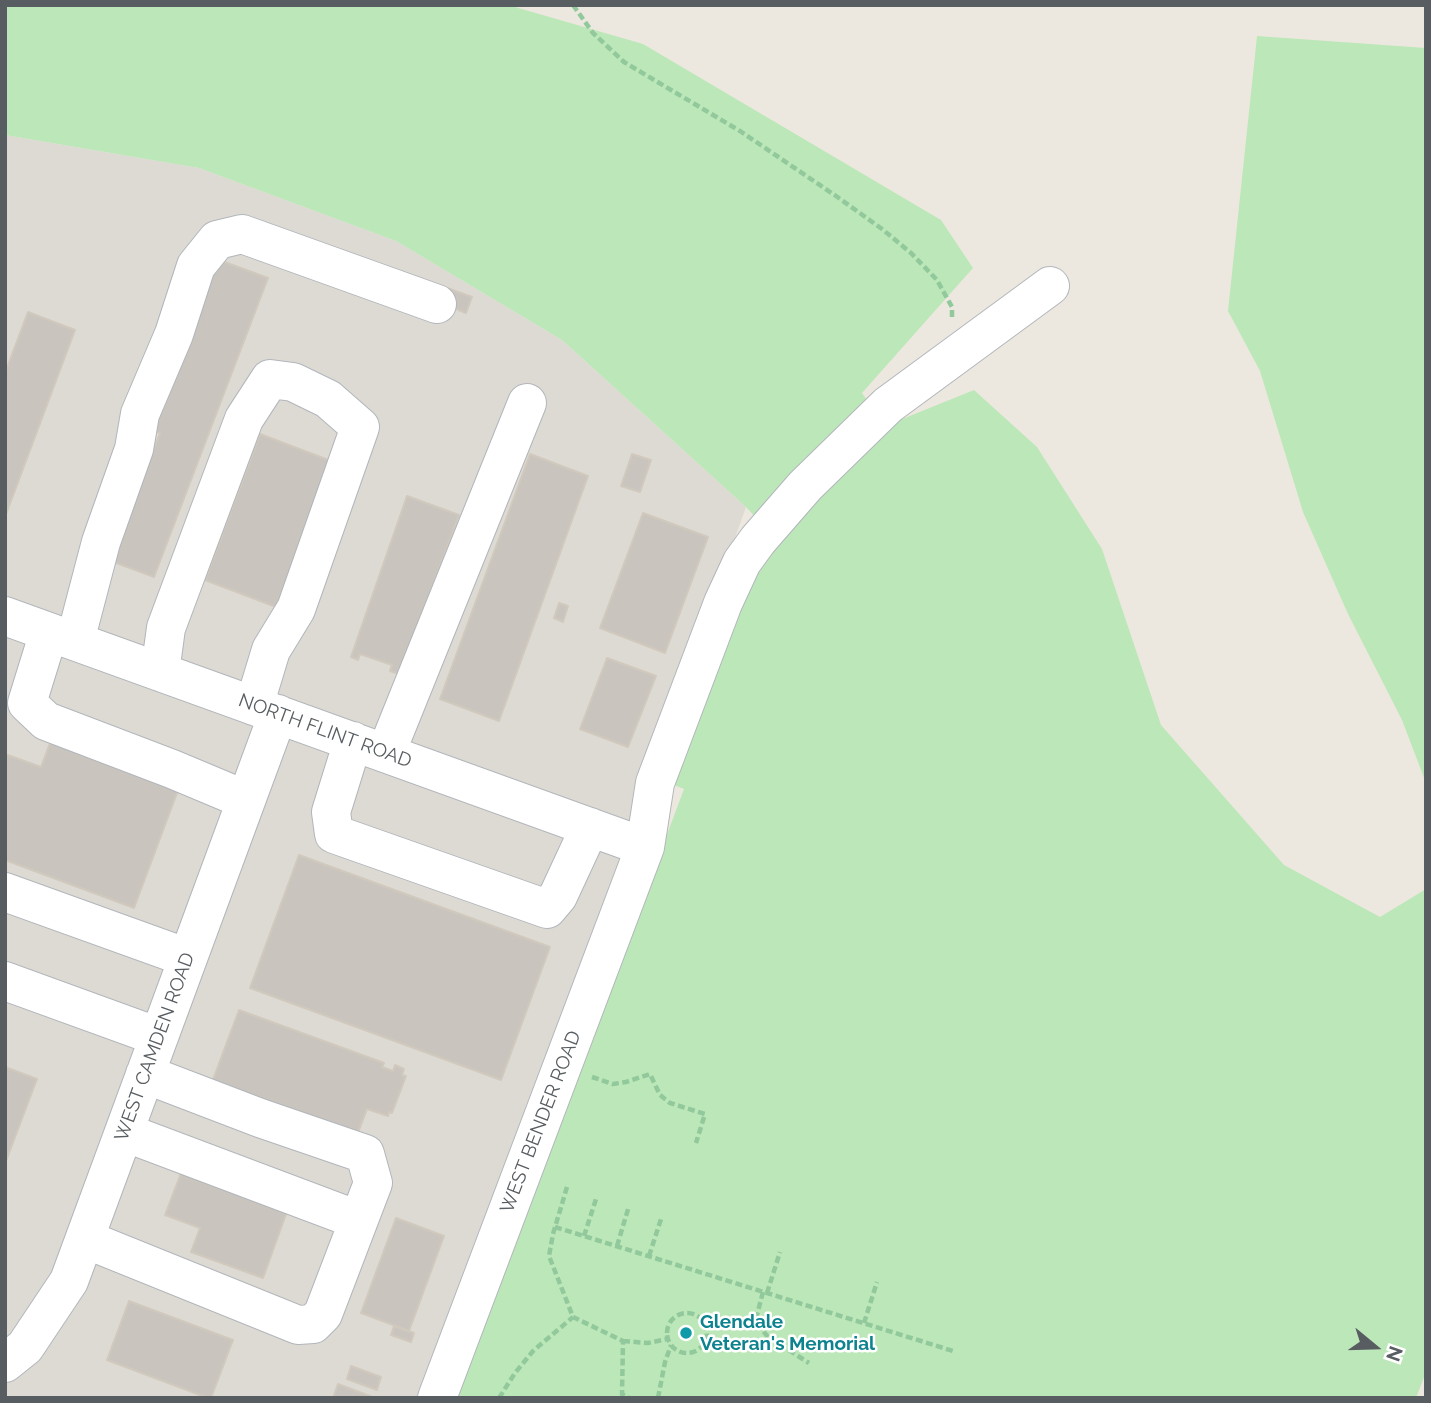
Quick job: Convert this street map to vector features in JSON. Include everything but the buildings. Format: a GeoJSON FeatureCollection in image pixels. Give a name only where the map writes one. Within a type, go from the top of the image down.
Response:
{"type":"FeatureCollection","features":[{"type":"Feature","properties":{"kind":"street"},"geometry":{"type":"LineString","coordinates":[[231,794],[46,721],[27,703],[62,637],[101,542],[134,449],[140,414],[174,334],[196,266],[217,240],[242,234],[437,304]]}},
{"type":"Feature","properties":{"kind":"street","name":"WEST BENDER ROAD"},"geometry":{"type":"LineString","coordinates":[[437,1398],[645,846],[655,783],[723,603],[742,562],[806,486],[888,405],[1050,286]]}},
{"type":"Feature","properties":{"kind":"street","name":"WEST CAMDEN ROAD"},"geometry":{"type":"LineString","coordinates":[[5,1363],[26,1347],[69,1281],[188,958],[231,794],[266,710],[271,650],[296,609],[360,426],[328,399],[293,382],[270,379],[244,419],[166,628],[160,671]]}},
{"type":"Feature","properties":{"kind":"street"},"geometry":{"type":"LineString","coordinates":[[527,403],[370,747],[331,811],[334,834],[547,909],[558,896],[590,827]]}},
{"type":"Feature","properties":{"kind":"street","name":"NORTH FLINT ROAD"},"geometry":{"type":"LineString","coordinates":[[5,616],[645,846]]}},
{"type":"Feature","properties":{"kind":"street"},"geometry":{"type":"LineString","coordinates":[[5,891],[188,958]]}},
{"type":"Feature","properties":{"kind":"street"},"geometry":{"type":"LineString","coordinates":[[5,981],[159,1037]]}},
{"type":"Feature","properties":{"kind":"street"},"geometry":{"type":"LineString","coordinates":[[85,1239],[298,1325],[313,1324],[323,1314],[350,1219],[373,1183],[365,1154],[145,1074]]}},
{"type":"Feature","properties":{"kind":"street"},"geometry":{"type":"LineString","coordinates":[[124,1132],[350,1219]]}},
{"type":"Feature","properties":{"kind":"path"},"geometry":{"type":"LineString","coordinates":[[573,5],[593,33],[624,62],[740,131],[836,195],[892,237],[937,280],[951,307],[953,324]]}},
{"type":"Feature","properties":{"kind":"path"},"geometry":{"type":"LineString","coordinates":[[588,1076],[614,1084],[650,1074],[660,1095],[670,1103],[705,1114],[696,1143]]}},
{"type":"Feature","properties":{"kind":"path"},"geometry":{"type":"LineString","coordinates":[[567,1186],[549,1256],[573,1317],[623,1341],[648,1343],[667,1339]]}},
{"type":"Feature","properties":{"kind":"path"},"geometry":{"type":"LineString","coordinates":[[584,1236],[597,1196]]}},
{"type":"Feature","properties":{"kind":"path"},"geometry":{"type":"LineString","coordinates":[[617,1246],[629,1206]]}},
{"type":"Feature","properties":{"kind":"path"},"geometry":{"type":"LineString","coordinates":[[649,1256],[662,1216]]}},
{"type":"Feature","properties":{"kind":"path"},"geometry":{"type":"LineString","coordinates":[[555,1227],[953,1351]]}},
{"type":"Feature","properties":{"kind":"path"},"geometry":{"type":"LineString","coordinates":[[780,1252],[757,1315],[760,1327],[768,1337],[809,1363]]}},
{"type":"Feature","properties":{"kind":"path"},"geometry":{"type":"LineString","coordinates":[[864,1323],[877,1282]]}},
{"type":"Feature","properties":{"kind":"path"},"geometry":{"type":"LineString","coordinates":[[684,1312],[691,1312],[703,1320],[706,1338],[699,1349],[681,1353],[671,1345],[667,1339],[671,1319],[684,1312]]}},
{"type":"Feature","properties":{"kind":"path"},"geometry":{"type":"LineString","coordinates":[[499,1398],[514,1373],[533,1351],[573,1317]]}},
{"type":"Feature","properties":{"kind":"path"},"geometry":{"type":"LineString","coordinates":[[623,1341],[622,1394],[629,1398]]}},
{"type":"Feature","properties":{"kind":"path"},"geometry":{"type":"LineString","coordinates":[[658,1398],[671,1345]]}},
{"type":"Feature","properties":{"kind":"shaded area"},"geometry":{"type":"Polygon","coordinates":[[[5,135],[199,168],[396,241],[562,340],[746,507],[598,921],[419,1398],[5,1398],[5,135]]]}},
{"type":"Feature","properties":{"kind":"green space"},"geometry":{"type":"Polygon","coordinates":[[[5,5],[508,5],[643,44],[941,220],[973,268],[862,393],[885,426],[974,390],[1037,447],[1102,549],[1161,725],[1284,865],[1380,917],[1426,889],[1426,1372],[1416,1398],[456,1398],[684,789],[664,781],[771,534],[746,507],[562,340],[396,241],[199,168],[5,135],[5,5]]]}},
{"type":"Feature","properties":{"kind":"green space"},"geometry":{"type":"Polygon","coordinates":[[[1257,36],[1426,48],[1426,783],[1402,720],[1348,614],[1303,512],[1260,371],[1228,311],[1257,36]]]}},
{"type":"Feature","properties":{"kind":"place","name":"Glendale Veteran's Memorial"},"geometry":{"type":"Point","coordinates":[686,1333]}}]}
